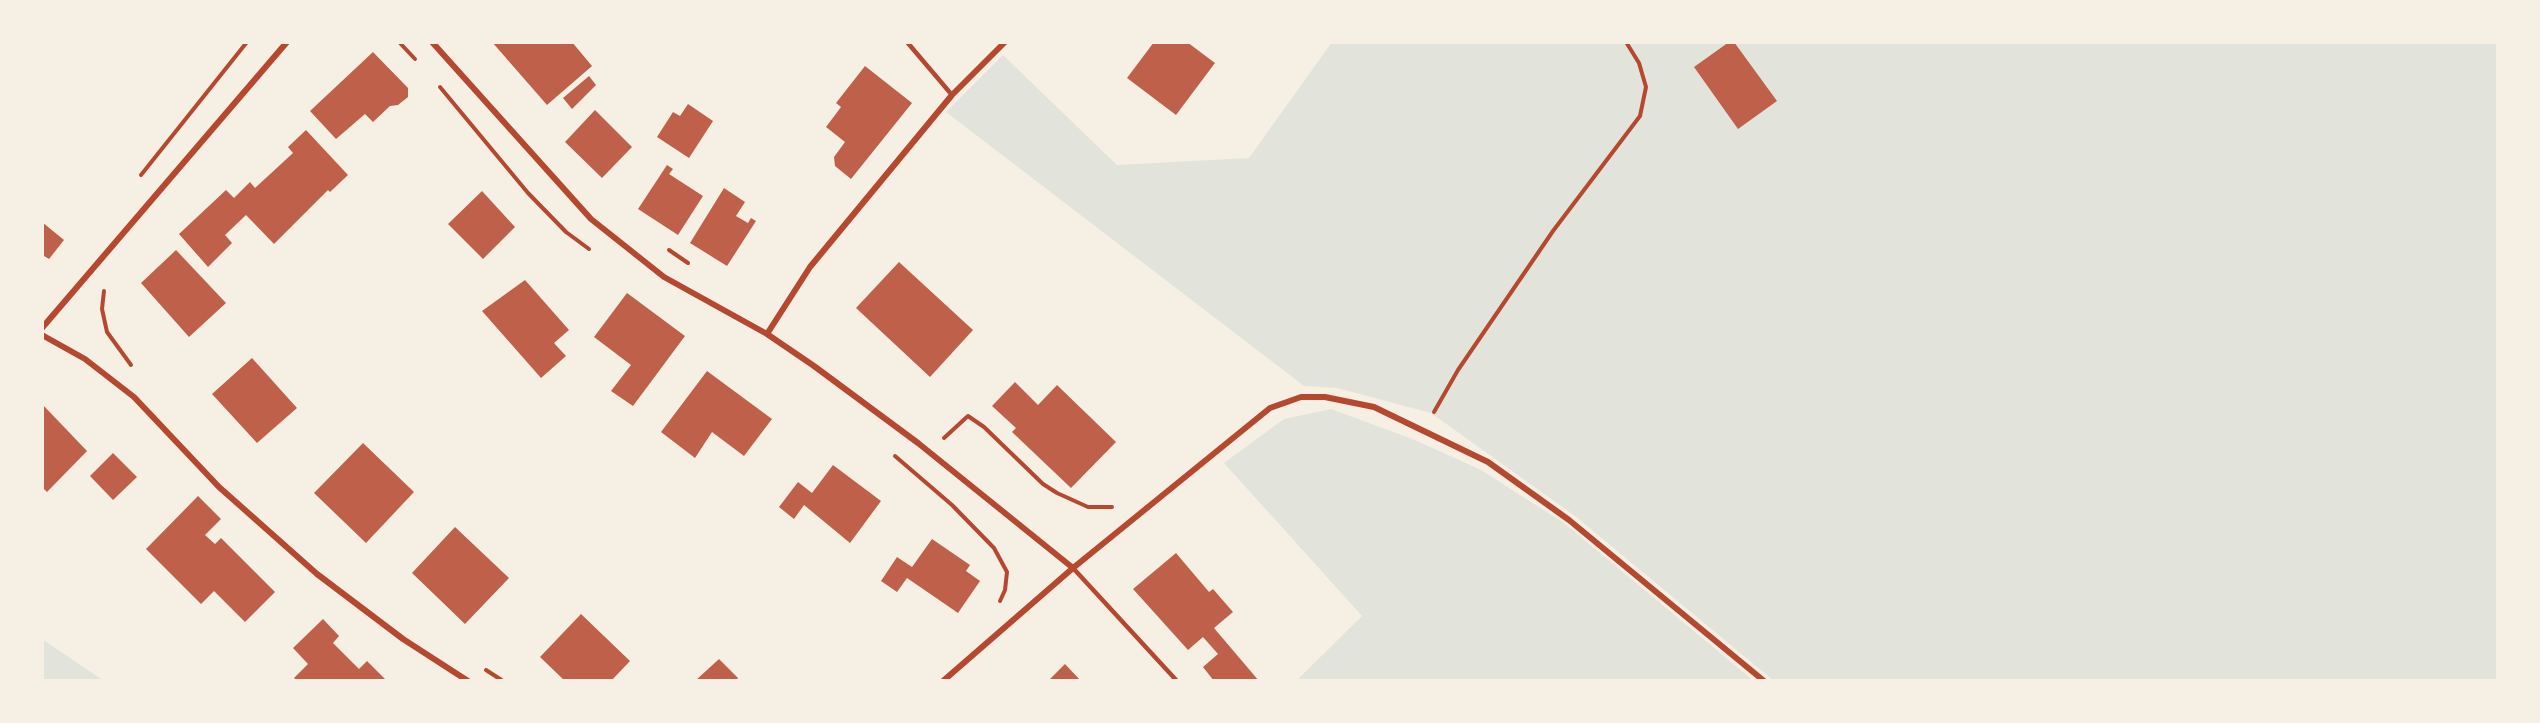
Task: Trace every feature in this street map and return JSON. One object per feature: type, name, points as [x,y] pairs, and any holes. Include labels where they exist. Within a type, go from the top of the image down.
[{"type":"street","points":[[42,328],[287,42]]},
{"type":"street","points":[[432,42],[591,219],[664,277],[767,334],[918,442],[1073,568]]},
{"type":"street","points":[[767,334],[810,267],[952,95],[1005,42]]},
{"type":"street","points":[[42,335],[85,359],[134,397],[219,487],[317,574],[403,639],[468,681]]},
{"type":"street","points":[[943,681],[1073,568],[1270,408],[1301,397],[1325,397],[1374,407],[1488,462],[1569,520],[1764,681]]},
{"type":"lane","points":[[907,42],[952,95]]},
{"type":"lane","points":[[1073,568],[1177,681]]},
{"type":"path","points":[[399,42],[422,67]]},
{"type":"path","points":[[1424,430],[1458,370],[1553,231],[1640,116],[1646,87],[1639,63],[1626,42]]},
{"type":"path","points":[[436,83],[535,201],[566,232],[598,254]]},
{"type":"path","points":[[662,246],[696,268]]},
{"type":"path","points":[[107,282],[102,309],[107,332],[136,370]]},
{"type":"path","points":[[938,439],[942,440],[968,416],[984,427],[1042,484],[1057,494],[1088,507],[1099,508],[1120,504]]},
{"type":"path","points":[[885,448],[952,505],[994,548],[1007,572],[1005,590],[996,609]]},
{"type":"path","points":[[482,667],[503,681]]},
{"type":"shaded area","points":[[1332,42],[2498,42],[2498,681],[1774,681],[1575,516],[1431,413],[1337,388],[1304,386],[946,112],[1003,55],[1117,165],[1249,158]]},
{"type":"shaded area","points":[[1331,409],[1415,440],[1481,470],[1564,523],[1754,681],[1296,681],[1362,616],[1224,463],[1284,419]]},
{"type":"shaded area","points":[[42,639],[104,681],[42,681]]},
{"type":"building","points":[[492,42],[572,42],[592,66],[547,105]]},
{"type":"building","points":[[1154,42],[1187,42],[1215,63],[1176,115],[1127,78]]},
{"type":"building","points":[[1729,42],[1734,42],[1777,101],[1738,129],[1694,67]]},
{"type":"building","points":[[373,52],[408,88],[408,97],[398,105],[390,106],[373,122],[365,114],[336,139],[310,111]]},
{"type":"building","points":[[865,66],[912,103],[851,179],[835,166],[834,157],[845,142],[826,127],[841,107],[836,103]]},
{"type":"building","points":[[589,76],[596,85],[572,109],[563,98]]},
{"type":"building","points":[[688,104],[713,121],[689,158],[657,137],[673,112],[680,116]]},
{"type":"building","points":[[595,110],[632,147],[602,178],[565,142]]},
{"type":"building","points":[[306,130],[348,175],[330,192],[328,190],[274,244],[246,215],[225,235],[232,243],[208,267],[179,234],[226,190],[234,198],[250,182],[255,188],[293,153],[288,147]]},
{"type":"building","points":[[667,165],[673,169],[669,174],[703,196],[678,235],[638,209]]},
{"type":"building","points":[[724,188],[745,202],[736,216],[748,223],[751,218],[756,221],[727,266],[690,243]]},
{"type":"building","points":[[482,191],[515,227],[483,259],[448,224]]},
{"type":"building","points":[[42,222],[64,240],[49,259],[44,256],[42,259]]},
{"type":"building","points":[[176,250],[226,303],[189,337],[141,283]]},
{"type":"building","points":[[899,262],[973,330],[930,377],[856,308]]},
{"type":"building","points":[[525,280],[569,330],[554,343],[566,356],[541,378],[482,311]]},
{"type":"building","points":[[627,293],[685,336],[633,406],[611,391],[631,365],[594,337]]},
{"type":"building","points":[[252,358],[297,408],[257,443],[212,394]]},
{"type":"building","points":[[707,371],[772,419],[744,456],[712,432],[695,458],[661,432]]},
{"type":"building","points":[[1015,382],[1038,405],[1057,385],[1116,442],[1071,488],[1012,432],[1016,428],[992,406]]},
{"type":"building","points":[[42,404],[87,451],[47,492],[42,487]]},
{"type":"building","points":[[363,443],[414,492],[366,543],[314,493]]},
{"type":"building","points":[[113,453],[137,477],[113,500],[90,476]]},
{"type":"building","points":[[833,465],[881,501],[850,543],[804,505],[794,519],[779,507],[798,482],[812,493]]},
{"type":"building","points":[[198,496],[221,519],[205,535],[215,544],[221,538],[275,592],[245,622],[214,591],[201,604],[146,549]]},
{"type":"building","points":[[455,527],[509,578],[465,624],[412,573]]},
{"type":"building","points":[[932,539],[970,565],[966,571],[980,581],[958,613],[907,578],[897,592],[881,581],[897,557],[912,567]]},
{"type":"building","points":[[1176,553],[1209,592],[1213,589],[1233,612],[1214,628],[1259,681],[1214,681],[1203,667],[1218,654],[1203,637],[1188,650],[1133,589]]},
{"type":"building","points":[[581,614],[630,661],[611,681],[565,681],[540,657]]},
{"type":"building","points":[[323,619],[339,636],[333,643],[359,669],[367,661],[387,681],[297,681],[294,678],[308,664],[293,648]]},
{"type":"building","points":[[719,659],[738,678],[736,681],[695,681]]},
{"type":"building","points":[[1065,664],[1081,681],[1048,681]]}]
